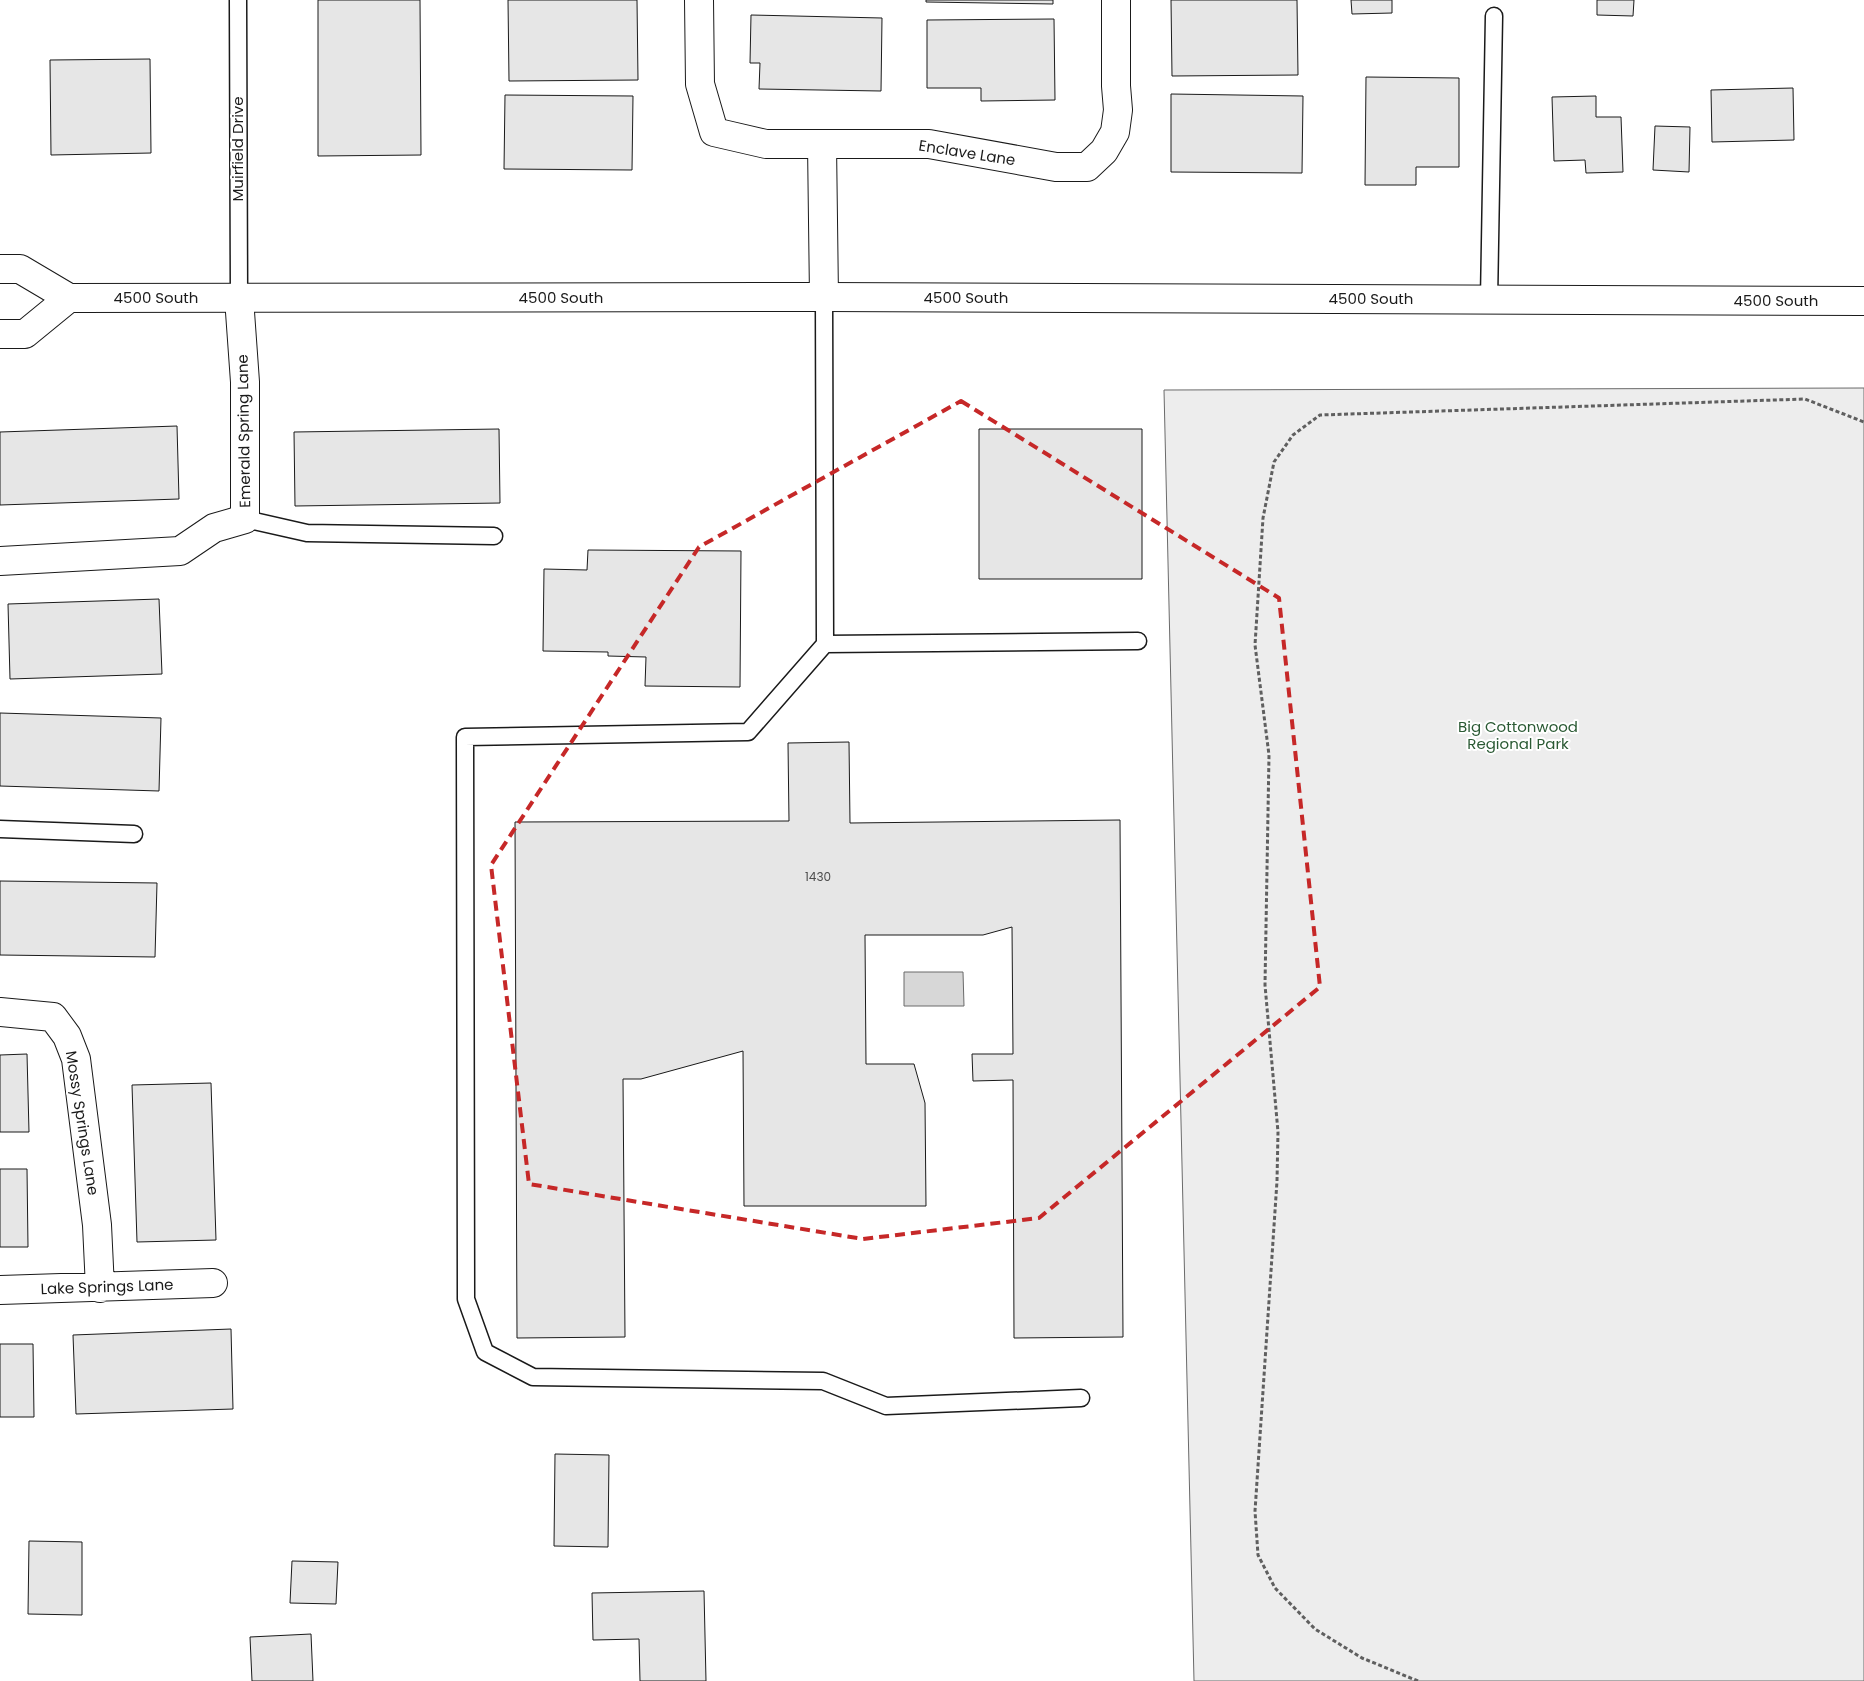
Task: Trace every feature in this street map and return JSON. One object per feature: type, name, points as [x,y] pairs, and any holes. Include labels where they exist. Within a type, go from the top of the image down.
[{"type":"main road","points":[[699,0],[700,84],[714,132],[766,144],[822,144],[824,297]]},
{"type":"main road","name":"Enclave Lane","points":[[822,144],[929,144],[1056,167],[1087,167],[1104,151],[1115,132],[1118,110],[1116,86],[1116,0]]},
{"type":"main road","points":[[0,269],[20,269],[69,298],[25,334],[0,334]]},
{"type":"main road","name":"4500 South","points":[[69,298],[824,297],[1864,301]]},
{"type":"main road","name":"Emerald Spring Lane","points":[[0,561],[180,551],[214,528],[245,519],[245,382],[239,298]]},
{"type":"main road","name":"Mossy Springs Lane","points":[[0,1012],[53,1017],[67,1036],[76,1059],[97,1225],[100,1288]]},
{"type":"main road","name":"Lake Springs Lane","points":[[0,1290],[213,1283]]},
{"type":"lane","name":"Muirfield Drive","points":[[238,0],[239,298]]},
{"type":"lane","points":[[1489,300],[1494,16]]},
{"type":"lane","points":[[824,297],[825,644],[748,732],[465,737],[466,1299],[486,1352],[533,1376],[823,1381],[886,1406],[1081,1398]]},
{"type":"lane","points":[[245,519],[307,533],[494,536]]},
{"type":"lane","points":[[825,644],[1138,641]]},
{"type":"lane","points":[[0,829],[134,834]]},
{"type":"path","points":[[1418,1681],[1362,1658],[1315,1629],[1275,1588],[1258,1555],[1255,1511],[1277,1182],[1278,1132],[1266,985],[1269,755],[1255,645],[1263,518],[1274,462],[1293,435],[1320,415],[1805,399],[1864,422]]},
{"type":"highlighted area","points":[[961,401],[1279,598],[1320,987],[1039,1218],[863,1239],[529,1184],[491,865],[699,547]]},
{"type":"shaded area","name":"Big Cottonwood Regional Park","points":[[1864,388],[1864,1681],[1194,1681],[1164,390]]},
{"type":"shaded area","points":[[904,972],[963,972],[964,1006],[904,1006]]},
{"type":"building","points":[[318,0],[420,0],[421,155],[318,156]]},
{"type":"building","points":[[508,0],[637,0],[638,80],[509,81]]},
{"type":"building","points":[[926,0],[1053,0],[1053,4],[926,2]]},
{"type":"building","points":[[1171,0],[1297,0],[1298,75],[1172,76]]},
{"type":"building","points":[[1351,0],[1392,0],[1392,13],[1352,14]]},
{"type":"building","points":[[1597,0],[1634,0],[1633,16],[1597,15]]},
{"type":"building","points":[[751,15],[882,18],[881,91],[759,89],[760,63],[750,63]]},
{"type":"building","points":[[1054,19],[1055,100],[981,101],[981,88],[927,88],[927,20]]},
{"type":"building","points":[[150,59],[151,153],[51,155],[50,60]]},
{"type":"building","points":[[1366,77],[1459,78],[1459,167],[1416,167],[1416,185],[1365,185]]},
{"type":"building","points":[[1793,88],[1794,140],[1712,142],[1711,90]]},
{"type":"building","points":[[1171,94],[1303,96],[1302,173],[1171,172]]},
{"type":"building","points":[[505,95],[633,96],[632,170],[504,169]]},
{"type":"building","points":[[1596,96],[1596,117],[1621,117],[1623,172],[1586,173],[1585,160],[1554,161],[1552,97]]},
{"type":"building","points":[[1655,126],[1690,127],[1689,172],[1653,170]]},
{"type":"building","points":[[177,426],[179,499],[0,505],[0,432]]},
{"type":"building","points":[[499,429],[500,503],[295,506],[294,432]]},
{"type":"building","points":[[979,429],[1142,429],[1142,579],[979,579]]},
{"type":"building","points":[[588,550],[741,551],[740,687],[645,686],[646,657],[608,656],[608,652],[543,651],[544,569],[587,570]]},
{"type":"building","points":[[159,599],[162,674],[10,679],[8,604]]},
{"type":"building","points":[[0,713],[161,718],[159,791],[0,786]]},
{"type":"building","points":[[849,742],[850,823],[1120,820],[1123,1337],[1014,1338],[1013,1080],[973,1081],[972,1054],[1013,1054],[1012,927],[983,935],[865,935],[866,1064],[914,1064],[925,1103],[926,1206],[744,1206],[743,1051],[641,1079],[623,1079],[625,1337],[517,1338],[515,822],[789,821],[788,743]]},
{"type":"building","points":[[0,881],[157,883],[155,957],[0,955]]},
{"type":"building","points":[[27,1054],[29,1132],[0,1132],[0,1055]]},
{"type":"building","points":[[211,1083],[216,1240],[137,1242],[132,1085]]},
{"type":"building","points":[[0,1169],[27,1169],[28,1247],[0,1247]]},
{"type":"building","points":[[231,1329],[233,1409],[76,1414],[73,1335]]},
{"type":"building","points":[[0,1344],[33,1344],[34,1417],[0,1417]]},
{"type":"building","points":[[555,1454],[609,1455],[608,1547],[554,1546]]},
{"type":"building","points":[[29,1541],[82,1542],[82,1615],[28,1614]]},
{"type":"building","points":[[292,1561],[338,1562],[336,1604],[290,1603]]},
{"type":"building","points":[[704,1591],[706,1681],[640,1681],[639,1639],[593,1640],[592,1593]]},
{"type":"building","points":[[311,1634],[313,1681],[252,1681],[250,1637]]}]
